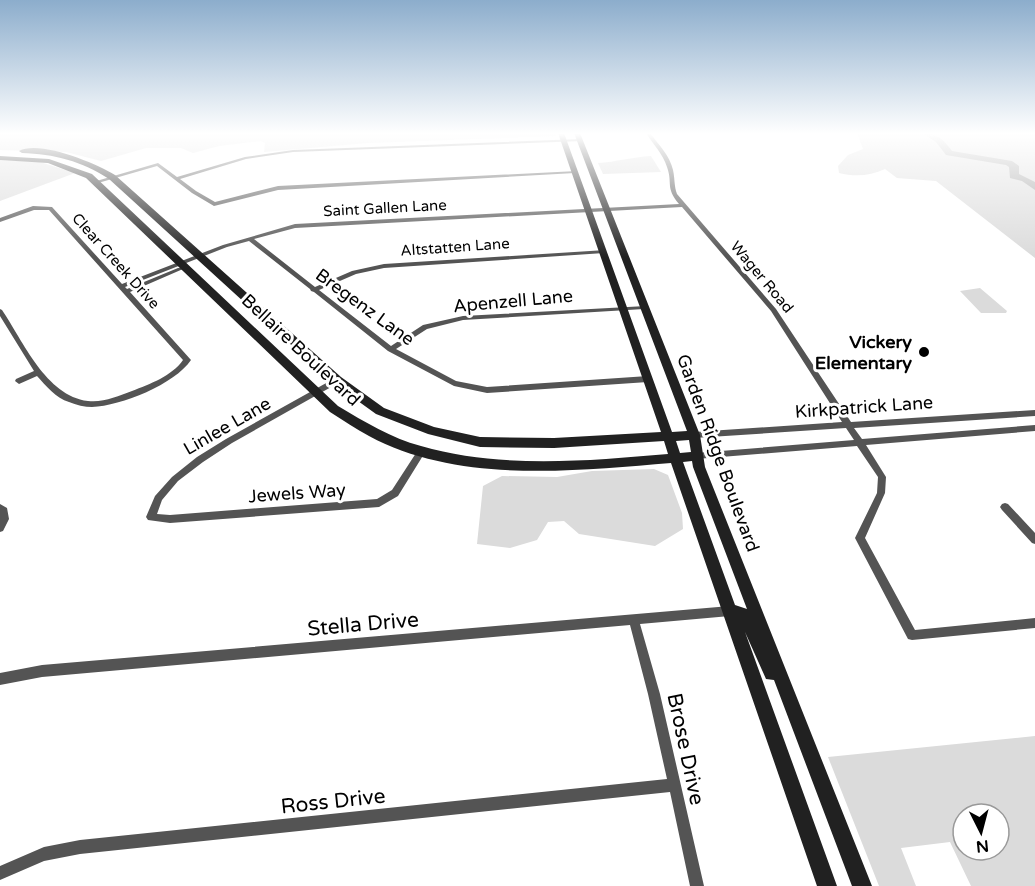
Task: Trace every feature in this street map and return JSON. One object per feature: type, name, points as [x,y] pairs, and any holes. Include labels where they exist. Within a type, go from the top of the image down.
[{"type":"main road","name":"Bellaire Boulevard","points":[[85,174],[96,182],[184,264],[334,409],[366,431],[420,452],[474,464],[517,466],[696,456]]},
{"type":"main road","name":"Bellaire Boulevard","points":[[108,174],[337,380],[380,411],[432,431],[467,440],[522,444],[694,435]]},
{"type":"main road","points":[[576,174],[827,886]]},
{"type":"main road","name":"Garden Ridge Boulevard","points":[[593,174],[694,435],[696,456],[862,886]]},
{"type":"main road","points":[[730,611],[742,614],[753,631],[771,671],[796,713]]},
{"type":"street","points":[[96,182],[121,174]]},
{"type":"street","points":[[172,174],[214,204],[271,189],[301,186],[529,174]]},
{"type":"street","points":[[178,178],[190,174]]},
{"type":"street","name":"Wager Road","points":[[672,174],[671,189],[682,205],[774,310],[882,477],[881,492],[860,538],[893,605],[912,635],[1035,623]]},
{"type":"street","name":"Saint Gallen Lane","points":[[124,289],[201,257],[295,226],[682,205]]},
{"type":"street","name":"Clear Creek Drive","points":[[0,220],[33,207],[50,208],[187,360],[180,371],[120,400],[92,404],[68,401],[52,391],[39,372]]},
{"type":"street","name":"Bregenz Lane","points":[[250,239],[390,349],[454,383],[487,390],[648,379]]},
{"type":"street","name":"Altstatten Lane","points":[[314,290],[354,272],[384,266],[604,251]]},
{"type":"street","name":"Apenzell Lane","points":[[390,349],[424,327],[463,318],[644,307]]},
{"type":"street","points":[[1,315],[39,372],[19,381]]},
{"type":"street","name":"Linlee Lane","points":[[151,517],[152,508],[162,491],[195,462],[337,380]]},
{"type":"street","name":"Kirkpatrick Lane","points":[[694,435],[1035,413]]},
{"type":"street","name":"Kirkpatrick Lane","points":[[696,456],[1035,428]]},
{"type":"street","name":"Jewels Way","points":[[151,517],[170,519],[379,503],[395,494],[420,452]]},
{"type":"street","points":[[1005,507],[1035,540]]},
{"type":"street","points":[[0,528],[4,519],[2,509]]},
{"type":"street","name":"Stella Drive","points":[[0,679],[42,671],[730,611]]},
{"type":"street","name":"Brose Drive","points":[[634,621],[654,694],[697,886]]},
{"type":"street","name":"Ross Drive","points":[[0,873],[44,854],[81,847],[673,785]]},
{"type":"shaded area","points":[[0,174],[71,174],[0,201]]},
{"type":"shaded area","points":[[892,174],[1035,174],[1035,258],[936,181],[897,178]]},
{"type":"shaded area","points":[[980,288],[1007,311],[1006,313],[981,313],[960,291]]},
{"type":"shaded area","points":[[654,469],[668,475],[682,513],[683,529],[655,546],[579,534],[564,521],[548,522],[537,540],[510,548],[477,544],[483,486],[502,476],[557,477],[592,471]]},
{"type":"shaded area","points":[[1035,736],[1035,886],[971,886],[960,862],[1011,862],[1011,802],[951,802],[951,844],[950,842],[901,848],[916,886],[879,886],[828,757]]},
{"type":"waterway","points":[[1014,174],[1026,179],[1035,187]]},
{"type":"place","name":"Vickery Elementary","points":[[924,352]]}]
